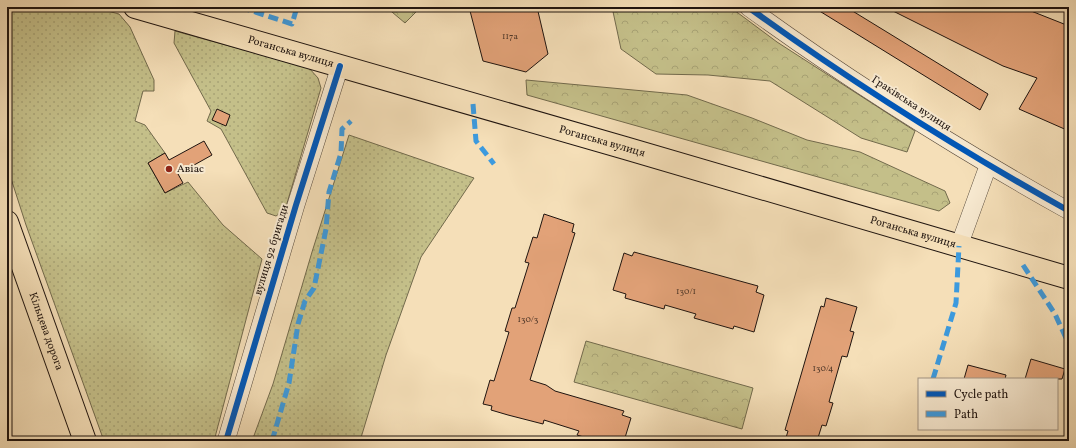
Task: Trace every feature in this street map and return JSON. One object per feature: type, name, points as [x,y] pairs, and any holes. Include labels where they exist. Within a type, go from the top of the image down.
[{"type":"main road","name":"Роганська вулиця","points":[[135,7],[1069,278]]},
{"type":"main road","name":"Кільцева дорога","points":[[7,222],[85,441]]},
{"type":"street","name":"Граківська вулиця","points":[[748,7],[792,38],[988,166],[1069,210]]},
{"type":"street","name":"вулиця 92 бригади","points":[[226,441],[296,205],[340,66]]},
{"type":"street","points":[[959,246],[988,166]]},
{"type":"green space","points":[[7,7],[92,7],[119,14],[130,27],[154,80],[154,91],[143,91],[135,121],[145,125],[165,153],[148,163],[165,193],[188,182],[223,225],[262,259],[214,441],[104,441],[26,225],[7,166]]},
{"type":"green space","points":[[386,7],[421,7],[405,23]]},
{"type":"green space","points":[[612,7],[730,7],[777,42],[915,131],[907,152],[861,138],[770,81],[708,75],[656,74],[621,49]]},
{"type":"green space","points":[[175,31],[309,68],[318,78],[321,88],[285,210],[276,216],[267,213],[221,129],[207,121],[211,111],[174,43]]},
{"type":"green space","points":[[526,80],[687,95],[752,118],[807,140],[860,152],[945,191],[950,203],[939,211],[527,95]]},
{"type":"green space","points":[[349,135],[474,178],[421,257],[386,355],[360,441],[252,441],[273,384],[312,252]]},
{"type":"green space","points":[[586,341],[753,388],[742,429],[574,382]]},
{"type":"building","points":[[469,7],[537,7],[548,54],[526,72],[483,61]]},
{"type":"building","points":[[813,7],[846,7],[988,94],[980,110]]},
{"type":"building","points":[[885,7],[1021,7],[1069,26],[1069,131],[1019,109],[1037,78],[1003,66]]},
{"type":"building","points":[[217,109],[230,115],[226,126],[212,120]]},
{"type":"building","name":"Авіас","points":[[204,141],[212,155],[178,174],[183,183],[165,193],[148,163],[165,153],[169,160]]},
{"type":"building","points":[[544,214],[574,224],[572,232],[575,233],[530,380],[546,385],[555,391],[624,411],[622,415],[631,418],[624,441],[612,441],[599,437],[597,441],[577,435],[579,431],[544,420],[543,424],[508,415],[491,410],[492,406],[483,404],[490,380],[494,381],[509,332],[505,331],[512,308],[515,308],[529,263],[525,262],[533,237],[537,238]]},
{"type":"building","points":[[634,252],[758,286],[756,292],[764,295],[754,332],[734,326],[733,329],[694,318],[696,314],[665,305],[664,309],[625,298],[626,294],[613,290],[624,253],[632,256]]},
{"type":"building","points":[[826,298],[857,307],[850,331],[854,332],[847,357],[842,356],[829,402],[833,403],[826,426],[822,425],[817,441],[785,441],[788,431],[785,430],[821,306],[824,307]]},
{"type":"building","points":[[1031,359],[1065,369],[1062,379],[1025,378]]},
{"type":"building","points":[[968,365],[1006,375],[1005,378],[964,378]]},
{"type":"marked path","points":[[240,7],[292,24],[297,7]]},
{"type":"marked path","points":[[473,104],[476,141],[494,164]]},
{"type":"marked path","points":[[272,441],[289,383],[298,324],[305,301],[314,288],[326,229],[329,192],[341,153],[342,129],[351,121]]},
{"type":"marked path","points":[[933,378],[956,303],[959,246]]},
{"type":"marked path","points":[[1023,265],[1055,314],[1066,338],[1069,370]]},
{"type":"cycle path","points":[[748,7],[905,114],[1069,211]]},
{"type":"cycle path","points":[[226,441],[296,205],[340,66]]},
{"type":"place","name":"Авіас","points":[[169,169]]}]
